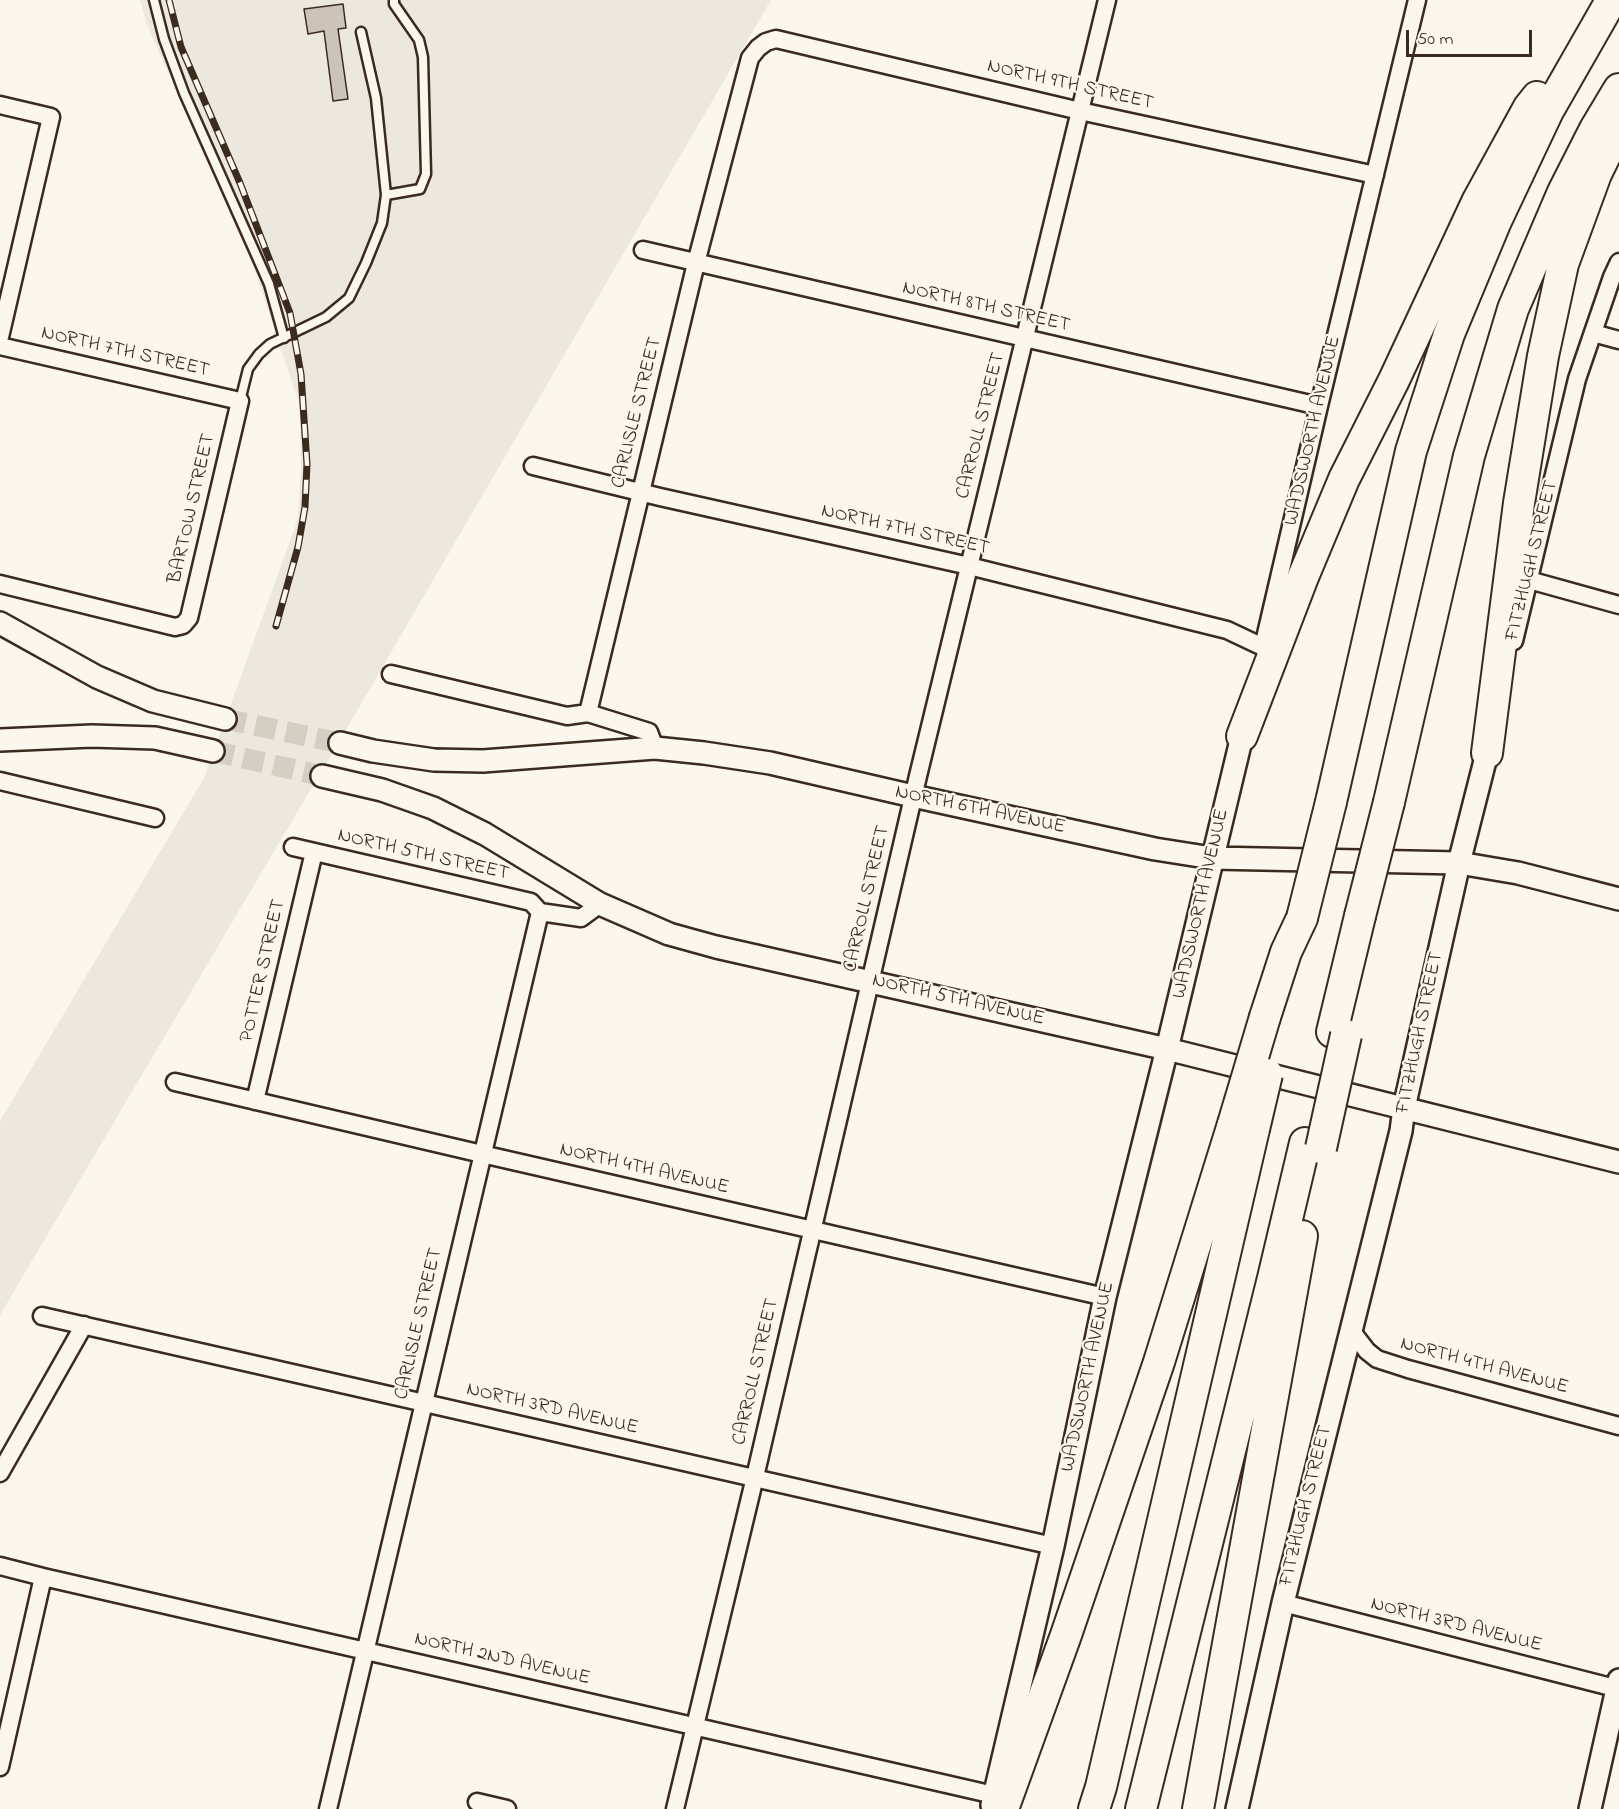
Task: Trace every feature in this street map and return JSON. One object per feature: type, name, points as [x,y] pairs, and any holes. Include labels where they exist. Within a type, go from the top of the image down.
[{"type":"highway","points":[[1242,736],[1303,577],[1344,479],[1394,380],[1477,202],[1529,107],[1610,3]]},
{"type":"highway","points":[[1094,1809],[1104,1776],[1244,1126],[1272,1019],[1286,952],[1302,918],[1331,802],[1411,451],[1449,334],[1496,221],[1548,111],[1610,3]]},
{"type":"highway","points":[[1141,1809],[1273,1278],[1313,1146],[1339,1034],[1359,923],[1469,456],[1513,309],[1563,192],[1595,129],[1619,89]]},
{"type":"highway","points":[[1487,753],[1519,503],[1543,356],[1563,264],[1596,174],[1619,127]]},
{"type":"highway","points":[[996,1804],[1066,1635],[1159,1362],[1244,1126]]},
{"type":"highway","points":[[1198,1809],[1304,1224],[1313,1146]]},
{"type":"street","name":"CARROLL STREET","points":[[675,1809],[755,1477],[913,796],[1107,0]]},
{"type":"street","name":"WADSWORTH AVENUE","points":[[996,1804],[1105,1297],[1167,1048],[1418,0]]},
{"type":"street","name":"NORTH 9TH STREET","points":[[758,48],[776,39],[1080,111],[1375,175]]},
{"type":"street","name":"CARLISLE STREET","points":[[588,712],[696,263],[750,58],[758,48]]},
{"type":"street","points":[[0,105],[51,117],[0,338]]},
{"type":"street","name":"NORTH 8TH STREET","points":[[643,250],[1319,406]]},
{"type":"street","name":"FITZHUGH STREET","points":[[1237,1809],[1283,1603],[1401,1131],[1404,1108],[1459,863],[1577,379],[1619,262]]},
{"type":"street","points":[[1593,333],[1619,340]]},
{"type":"street","name":"NORTH 7TH STREET","points":[[0,346],[240,401]]},
{"type":"street","name":"BARTOW STREET","points":[[0,584],[175,627],[183,625],[189,618],[240,401]]},
{"type":"street","name":"NORTH 7TH STREET","points":[[533,466],[640,493],[969,566],[1227,630],[1263,647]]},
{"type":"street","points":[[1529,580],[1619,604]]},
{"type":"street","points":[[0,623],[97,677],[153,701],[225,719]]},
{"type":"street","points":[[391,674],[567,717],[588,712],[649,732],[655,748]]},
{"type":"street","points":[[0,740],[92,736],[155,738],[213,751]]},
{"type":"street","name":"NORTH 6TH AVENUE","points":[[340,743],[373,751],[434,760],[483,761],[655,748],[704,753],[770,763],[1155,849],[1212,858],[1459,863],[1518,873],[1619,899]]},
{"type":"street","name":"NORTH 5TH AVENUE","points":[[322,776],[382,790],[432,808],[485,834],[600,904],[669,934],[716,947],[1167,1048],[1619,1162]]},
{"type":"street","points":[[0,781],[155,818]]},
{"type":"street","name":"NORTH 5TH STREET","points":[[293,847],[531,902],[540,912]]},
{"type":"street","name":"POTTER STREET","points":[[255,1101],[314,852]]},
{"type":"street","points":[[540,912],[581,918],[600,904]]},
{"type":"street","name":"CARLISLE STREET","points":[[328,1809],[540,912]]},
{"type":"street","name":"NORTH 4TH AVENUE","points":[[175,1082],[1105,1297]]},
{"type":"street","name":"NORTH 3RD AVENUE","points":[[42,1316],[1053,1546]]},
{"type":"street","points":[[0,1473],[84,1325]]},
{"type":"street","name":"NORTH 4TH AVENUE","points":[[1350,1329],[1367,1351],[1377,1359],[1408,1370],[1619,1426]]},
{"type":"street","name":"NORTH 2ND AVENUE","points":[[0,1566],[694,1726],[996,1804]]},
{"type":"street","points":[[0,1767],[44,1577]]},
{"type":"street","name":"NORTH 3RD AVENUE","points":[[1283,1603],[1618,1686]]},
{"type":"street","points":[[1590,1809],[1618,1686]]},
{"type":"street","points":[[477,1802],[507,1809]]},
{"type":"lane","points":[[154,0],[164,39],[184,93],[269,284],[284,338]]},
{"type":"lane","points":[[386,195],[420,189],[426,174],[423,57],[419,40],[393,0]]},
{"type":"lane","points":[[240,401],[248,369],[259,354],[270,345],[326,317],[349,298],[382,224],[386,195],[376,98],[361,32]]},
{"type":"shaded area","points":[[140,0],[771,0],[347,728],[0,1315],[0,1121],[204,778],[298,519],[301,466],[300,406],[253,265],[147,25]]},
{"type":"building","points":[[343,4],[346,28],[338,29],[348,99],[333,101],[324,31],[308,34],[304,9]]},
{"type":"tunnel","points":[[225,719],[340,743]]},
{"type":"tunnel","points":[[213,751],[322,776]]},
{"type":"railway","points":[[169,0],[181,47],[240,183],[290,313],[301,374],[307,464],[305,507],[298,547],[276,626]]}]
